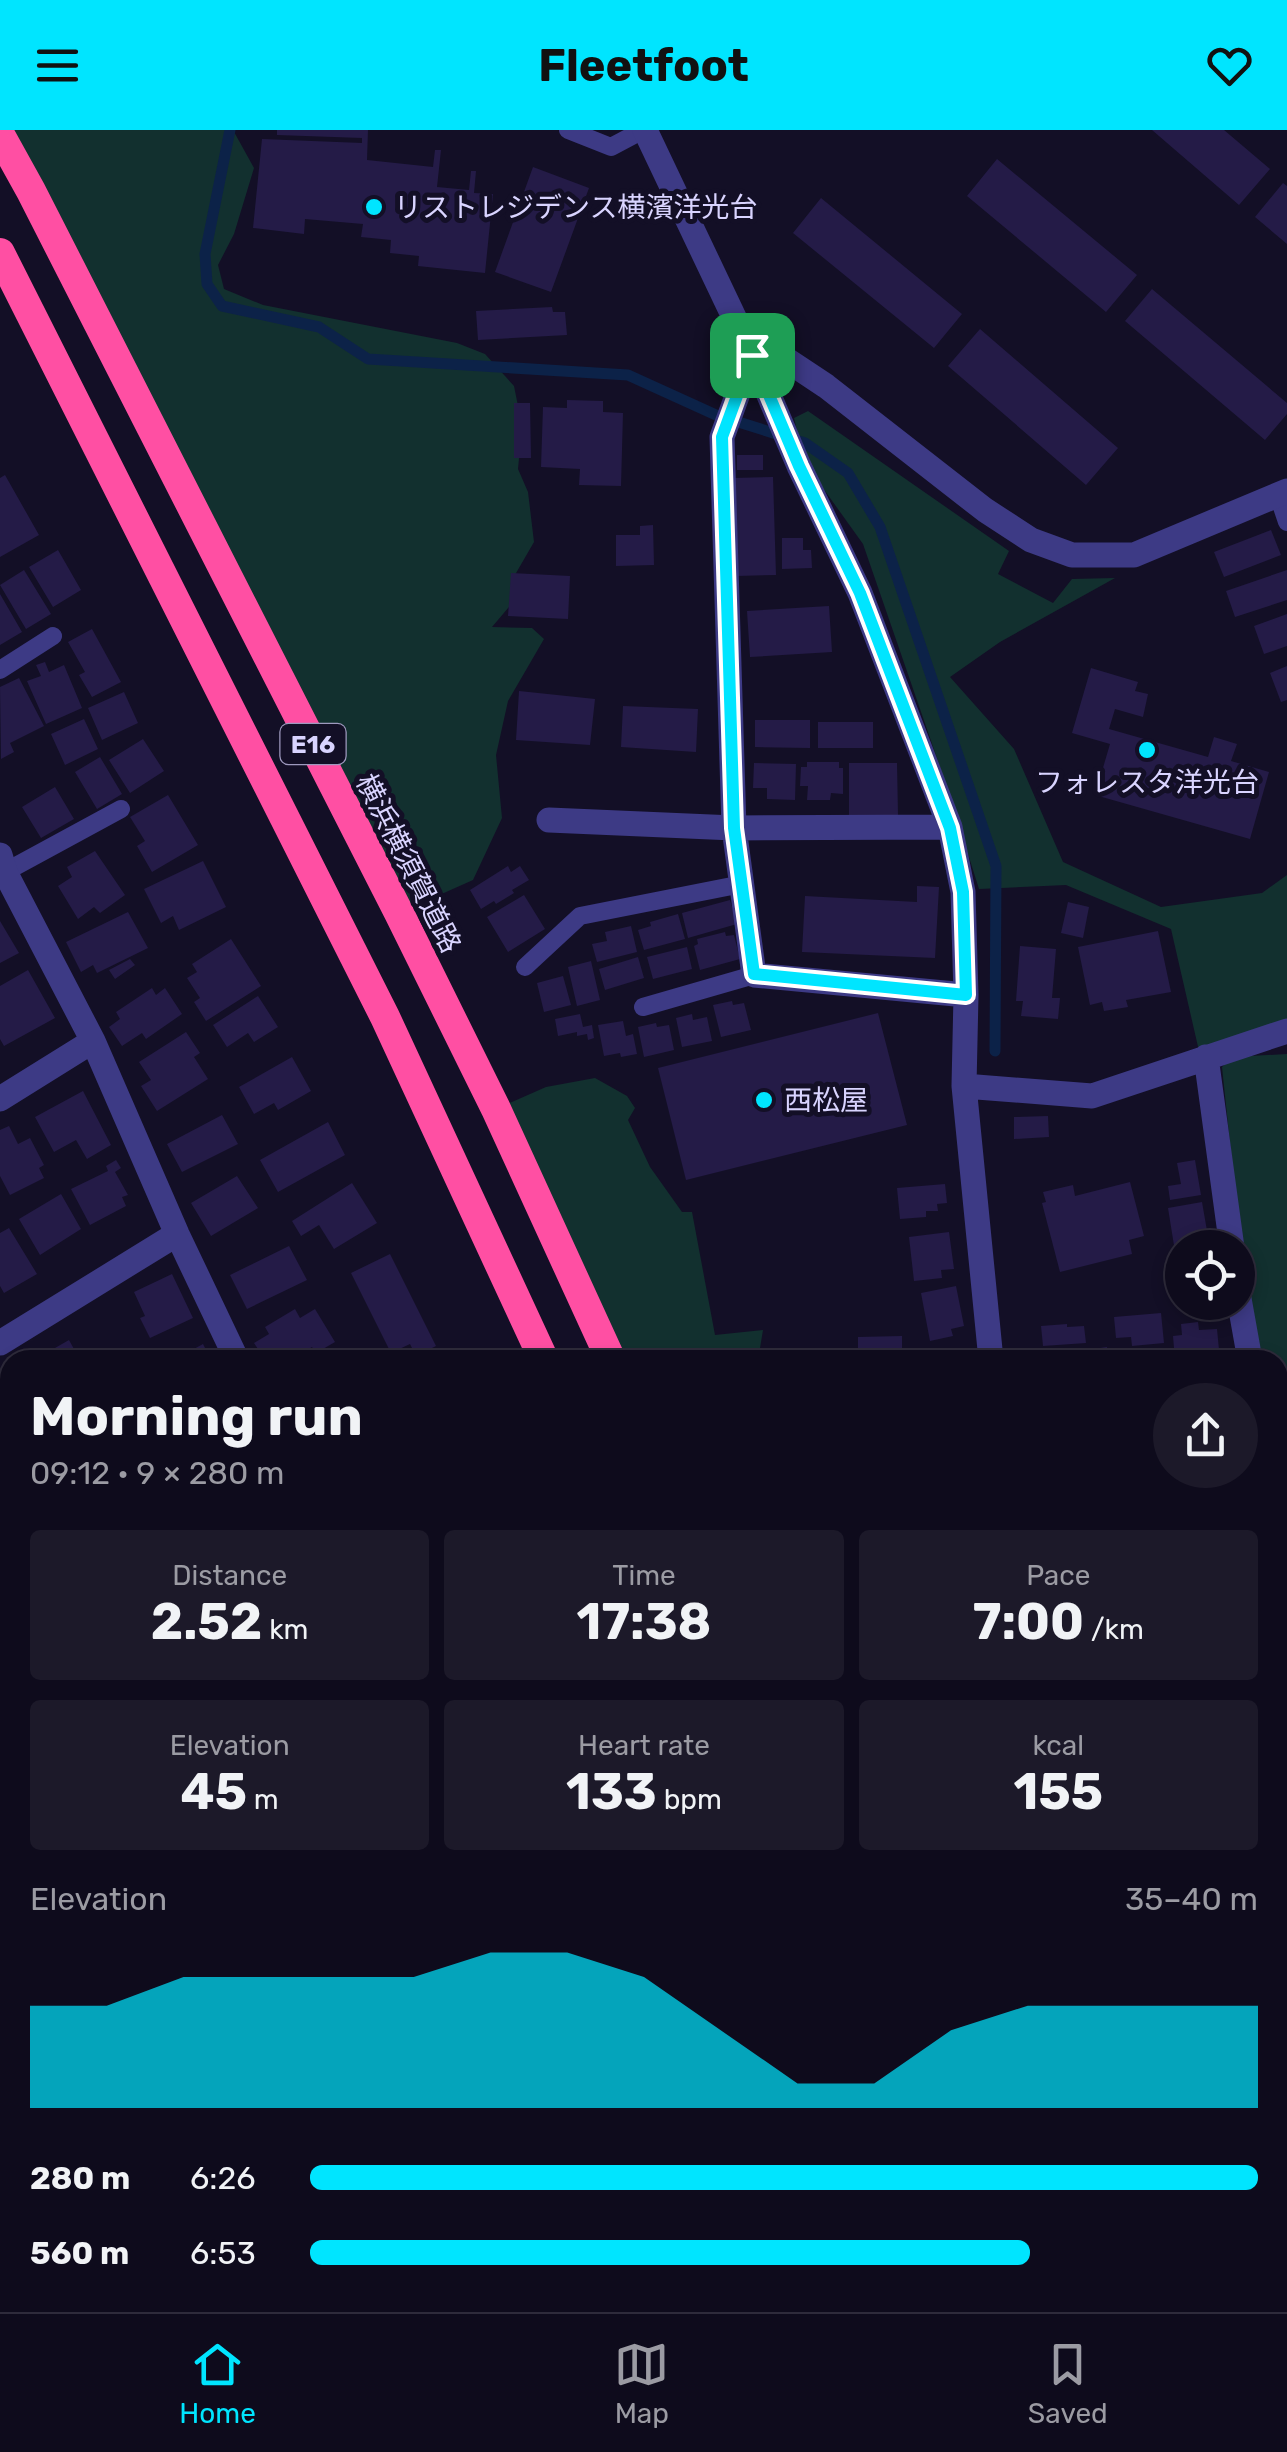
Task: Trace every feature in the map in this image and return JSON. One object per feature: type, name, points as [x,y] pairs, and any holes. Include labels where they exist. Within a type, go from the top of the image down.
[{"type":"highway","name":"横浜横須賀道路","points":[[0,135],[496,1109],[606,1350]]},
{"type":"highway","name":"E16","points":[[0,253],[385,1017],[539,1350]]},
{"type":"street","points":[[644,130],[860,593],[950,828],[963,892],[964,1086],[990,1350]]},
{"type":"street","points":[[740,330],[826,386],[985,510],[1031,540],[1072,554],[1134,554],[1283,493]]},
{"type":"street","points":[[752,355],[722,437],[734,828],[754,974],[966,995]]},
{"type":"street","points":[[549,820],[734,828],[950,828]]},
{"type":"street","points":[[2,864],[93,1040],[232,1350]]},
{"type":"street","points":[[964,1086],[1092,1096],[1287,1031]]},
{"type":"street","points":[[0,1099],[93,1040]]},
{"type":"street","points":[[1206,1058],[1230,1230]]},
{"type":"street","points":[[0,1343],[177,1234]]},
{"type":"street","points":[[1243,1320],[1248,1350]]},
{"type":"lane","points":[[568,130],[611,147],[644,130]]},
{"type":"lane","points":[[1283,493],[1287,522]]},
{"type":"lane","points":[[0,670],[53,636]]},
{"type":"lane","points":[[2,864],[122,809]]},
{"type":"lane","points":[[525,967],[580,916],[742,884]]},
{"type":"lane","points":[[644,1007],[754,974]]},
{"type":"green space","points":[[0,130],[233,130],[254,168],[234,234],[218,265],[224,289],[263,305],[457,343],[485,354],[514,386],[522,426],[518,469],[528,492],[534,542],[512,580],[514,601],[492,627],[532,628],[544,639],[508,701],[496,755],[502,818],[473,880],[399,913]]},
{"type":"green space","points":[[808,411],[1009,551],[998,574],[1053,603],[1072,579],[1115,578],[1000,642],[950,677],[1014,749],[1063,862],[1161,907],[1262,893],[1287,875],[1287,1019],[1199,1051],[1171,929],[1066,885],[979,889],[863,544],[805,463],[794,418]]},
{"type":"green space","points":[[1287,1054],[1287,1350],[1258,1350],[1251,1320],[1255,1320],[1255,1230],[1239,1230],[1222,1067],[1232,1057]]},
{"type":"green space","points":[[595,1078],[627,1096],[635,1108],[628,1120],[650,1167],[682,1212],[692,1212],[715,1335],[763,1330],[760,1350],[606,1350],[496,1109],[546,1087]]},
{"type":"building","name":"リストレジデンス横濱洋光台","points":[[277,130],[368,130],[367,160],[433,167],[435,150],[441,150],[437,187],[469,190],[471,171],[476,171],[474,193],[493,194],[485,273],[418,266],[419,256],[390,253],[391,240],[361,237],[363,224],[305,219],[304,234],[253,228],[262,139],[362,143],[362,138],[277,135]]},
{"type":"building","points":[[1152,130],[1224,130],[1270,169],[1239,205]]},
{"type":"building","points":[[997,159],[1137,275],[1106,312],[967,196]]},
{"type":"building","points":[[533,167],[589,188],[551,292],[495,272]]},
{"type":"building","points":[[1283,183],[1287,186],[1287,244],[1255,217]]},
{"type":"building","points":[[821,198],[962,314],[934,348],[793,233]]},
{"type":"building","points":[[1152,289],[1287,403],[1287,414],[1265,440],[1125,321]]},
{"type":"building","points":[[552,307],[553,312],[565,312],[567,335],[478,340],[476,311]]},
{"type":"building","points":[[980,329],[1118,448],[1086,485],[948,366]]},
{"type":"building","points":[[567,400],[603,401],[603,412],[623,413],[621,486],[579,485],[580,469],[541,467],[543,407],[567,408]]},
{"type":"building","points":[[514,403],[530,403],[531,458],[514,458]]},
{"type":"building","points":[[737,455],[763,455],[763,470],[737,470]]},
{"type":"building","points":[[5,475],[39,535],[0,557],[0,478]]},
{"type":"building","points":[[773,477],[776,575],[736,576],[733,478]]},
{"type":"building","points":[[653,525],[654,565],[616,566],[616,535],[640,535],[640,526]]},
{"type":"building","points":[[1271,530],[1281,555],[1224,577],[1214,552]]},
{"type":"building","points":[[782,538],[803,538],[803,550],[811,550],[812,568],[782,569]]},
{"type":"building","points":[[58,550],[81,590],[53,607],[29,567]]},
{"type":"building","points":[[24,570],[51,614],[26,629],[0,585]]},
{"type":"building","points":[[1287,570],[1287,600],[1235,617],[1226,591]]},
{"type":"building","points":[[511,573],[570,576],[568,619],[508,616]]},
{"type":"building","points":[[0,594],[22,632],[0,645]]},
{"type":"building","points":[[829,606],[832,652],[750,657],[747,611]]},
{"type":"building","points":[[1287,614],[1287,646],[1264,654],[1254,626]]},
{"type":"building","points":[[92,629],[121,682],[92,697],[79,675],[85,672],[68,642]]},
{"type":"building","points":[[45,662],[49,672],[64,665],[82,708],[46,724],[27,681],[41,676],[36,665]]},
{"type":"building","points":[[1287,666],[1287,700],[1281,702],[1270,673]]},
{"type":"building","name":"フォレスタ洋光台","points":[[1091,668],[1138,682],[1135,691],[1148,694],[1143,717],[1115,709],[1109,729],[1208,757],[1214,737],[1237,744],[1231,761],[1269,772],[1250,839],[1095,795],[1110,744],[1072,733]]},
{"type":"building","points":[[19,678],[44,726],[10,743],[14,752],[1,759],[0,687]]},
{"type":"building","points":[[519,691],[595,699],[590,745],[516,740]]},
{"type":"building","points":[[124,692],[138,723],[102,740],[88,708]]},
{"type":"building","points":[[623,706],[698,709],[696,752],[621,747]]},
{"type":"building","points":[[84,719],[98,749],[65,765],[51,734]]},
{"type":"building","points":[[755,720],[810,720],[810,748],[755,747]]},
{"type":"building","points":[[818,722],[873,722],[873,748],[818,748]]},
{"type":"building","points":[[143,739],[164,771],[130,793],[109,760]]},
{"type":"building","points":[[100,757],[122,794],[97,809],[75,772]]},
{"type":"building","points":[[807,762],[839,762],[839,768],[843,768],[843,794],[831,793],[830,800],[807,800],[808,786],[800,786],[801,767],[807,767]]},
{"type":"building","points":[[754,763],[796,764],[795,800],[767,799],[767,788],[753,788]]},
{"type":"building","points":[[849,763],[897,763],[898,815],[849,815]]},
{"type":"building","points":[[55,787],[74,819],[41,838],[22,807]]},
{"type":"building","points":[[168,795],[198,845],[152,872],[137,846],[145,841],[130,817]]},
{"type":"building","points":[[95,851],[125,895],[100,913],[94,907],[78,919],[58,886],[72,877],[67,867]]},
{"type":"building","points":[[203,861],[226,907],[179,930],[173,916],[161,923],[144,889]]},
{"type":"building","points":[[508,866],[511,872],[520,866],[529,880],[496,904],[494,901],[481,909],[470,890]]},
{"type":"building","points":[[917,886],[939,887],[935,958],[802,952],[805,896],[917,902]]},
{"type":"building","points":[[524,895],[545,929],[508,952],[487,917]]},
{"type":"building","points":[[730,900],[737,924],[688,938],[682,913]]},
{"type":"building","points":[[1068,902],[1089,907],[1083,938],[1061,933]]},
{"type":"building","points":[[128,912],[148,948],[97,973],[93,965],[81,972],[66,942]]},
{"type":"building","points":[[678,914],[685,939],[644,950],[638,930]]},
{"type":"building","points":[[0,921],[19,953],[0,963]]},
{"type":"building","points":[[631,926],[637,952],[597,962],[592,944],[607,941],[605,932]]},
{"type":"building","points":[[1158,931],[1171,992],[1126,1000],[1128,1007],[1104,1011],[1102,1002],[1090,1005],[1078,947]]},
{"type":"building","points":[[725,932],[726,936],[734,935],[740,959],[700,970],[694,946],[697,939]]},
{"type":"building","points":[[231,939],[261,986],[206,1021],[194,1002],[200,998],[187,978],[197,972],[192,964]]},
{"type":"building","points":[[1020,946],[1056,949],[1052,998],[1060,998],[1058,1019],[1021,1016],[1023,1001],[1016,1001]]},
{"type":"building","points":[[687,947],[692,969],[653,979],[647,957]]},
{"type":"building","points":[[638,957],[644,978],[605,990],[599,969]]},
{"type":"building","points":[[130,959],[135,965],[115,979],[109,970]]},
{"type":"building","points":[[591,961],[600,1000],[577,1006],[568,967]]},
{"type":"building","points":[[28,970],[55,1018],[4,1046],[0,1039],[0,986]]},
{"type":"building","points":[[563,976],[571,1005],[544,1012],[537,983]]},
{"type":"building","points":[[152,988],[156,995],[165,988],[182,1014],[146,1039],[142,1033],[122,1046],[109,1027],[120,1019],[116,1012]]},
{"type":"building","points":[[258,996],[278,1027],[254,1042],[248,1033],[227,1047],[213,1025]]},
{"type":"building","points":[[732,1001],[733,1005],[744,1003],[751,1030],[721,1037],[713,1005]]},
{"type":"building","points":[[878,1013],[907,1125],[686,1180],[658,1068]]},
{"type":"building","points":[[580,1014],[583,1027],[592,1025],[594,1038],[588,1040],[587,1034],[577,1036],[577,1032],[558,1036],[555,1019]]},
{"type":"building","points":[[692,1014],[693,1020],[707,1017],[712,1041],[682,1047],[676,1018]]},
{"type":"building","points":[[623,1021],[626,1036],[633,1034],[637,1054],[604,1056],[598,1025]]},
{"type":"building","points":[[656,1023],[657,1027],[669,1025],[674,1050],[644,1057],[638,1027]]},
{"type":"building","points":[[186,1032],[200,1053],[194,1057],[208,1079],[157,1111],[141,1086],[151,1080],[139,1062]]},
{"type":"building","points":[[292,1057],[311,1091],[278,1110],[274,1103],[254,1114],[239,1087]]},
{"type":"building","points":[[83,1091],[111,1145],[87,1159],[76,1140],[54,1152],[35,1117]]},
{"type":"building","points":[[222,1115],[238,1144],[182,1172],[167,1144]]},
{"type":"building","points":[[1048,1116],[1049,1137],[1014,1139],[1014,1117]]},
{"type":"building","points":[[328,1122],[345,1155],[278,1192],[260,1160]]},
{"type":"building","points":[[9,1126],[18,1144],[30,1138],[44,1165],[39,1168],[44,1178],[10,1195],[0,1176],[0,1130]]},
{"type":"building","points":[[116,1160],[121,1168],[115,1172],[128,1195],[122,1197],[126,1206],[90,1225],[71,1189],[108,1171],[106,1166]]},
{"type":"building","points":[[1195,1160],[1201,1195],[1170,1200],[1168,1186],[1181,1184],[1177,1163]]},
{"type":"building","points":[[237,1176],[258,1208],[211,1236],[191,1203]]},
{"type":"building","points":[[1130,1182],[1144,1236],[1129,1240],[1132,1254],[1060,1272],[1042,1203],[1046,1202],[1043,1192],[1073,1185],[1075,1196]]},
{"type":"building","points":[[352,1183],[377,1223],[334,1249],[319,1225],[301,1236],[292,1221]]},
{"type":"building","points":[[945,1184],[947,1203],[937,1204],[938,1211],[926,1211],[926,1217],[900,1219],[897,1188]]},
{"type":"building","points":[[61,1194],[81,1229],[40,1255],[19,1219]]},
{"type":"building","points":[[1202,1202],[1207,1230],[1172,1230],[1168,1208]]},
{"type":"building","points":[[9,1228],[37,1274],[4,1293],[0,1286],[0,1233]]},
{"type":"building","points":[[949,1232],[954,1269],[941,1270],[942,1278],[914,1281],[909,1237]]},
{"type":"building","points":[[289,1246],[307,1280],[247,1309],[230,1275]]},
{"type":"building","points":[[390,1254],[436,1346],[413,1350],[410,1344],[390,1350],[351,1273]]},
{"type":"building","points":[[172,1274],[193,1318],[150,1338],[134,1292]]},
{"type":"building","points":[[956,1286],[964,1326],[951,1329],[953,1336],[930,1341],[921,1293]]},
{"type":"building","points":[[295,1309],[300,1318],[315,1309],[335,1342],[321,1350],[259,1350],[254,1343],[269,1334],[265,1327]]},
{"type":"building","points":[[1161,1313],[1164,1343],[1132,1346],[1131,1337],[1116,1338],[1114,1317]]},
{"type":"building","points":[[1198,1322],[1199,1330],[1217,1329],[1219,1350],[1174,1350],[1173,1336],[1182,1335],[1181,1324]]},
{"type":"building","points":[[1041,1326],[1084,1326],[1086,1343],[1043,1346]]},
{"type":"building","points":[[902,1336],[902,1350],[858,1350],[858,1337]]},
{"type":"building","points":[[69,1340],[74,1350],[52,1350]]},
{"type":"waterway","points":[[230,130],[205,254],[207,284],[222,306],[319,327],[368,359],[628,375],[716,415],[805,443],[848,473],[880,527],[996,866],[995,1051]]},
{"type":"place","name":"リストレジデンス横濱洋光台","points":[[374,207]]},
{"type":"place","name":"フォレスタ洋光台","points":[[1147,750]]},
{"type":"place","name":"西松屋","points":[[764,1100]]},
{"type":"route","points":[[752,355],[799,466],[860,593],[950,828],[963,892],[966,995],[754,974],[734,828],[722,437],[752,355]]}]
